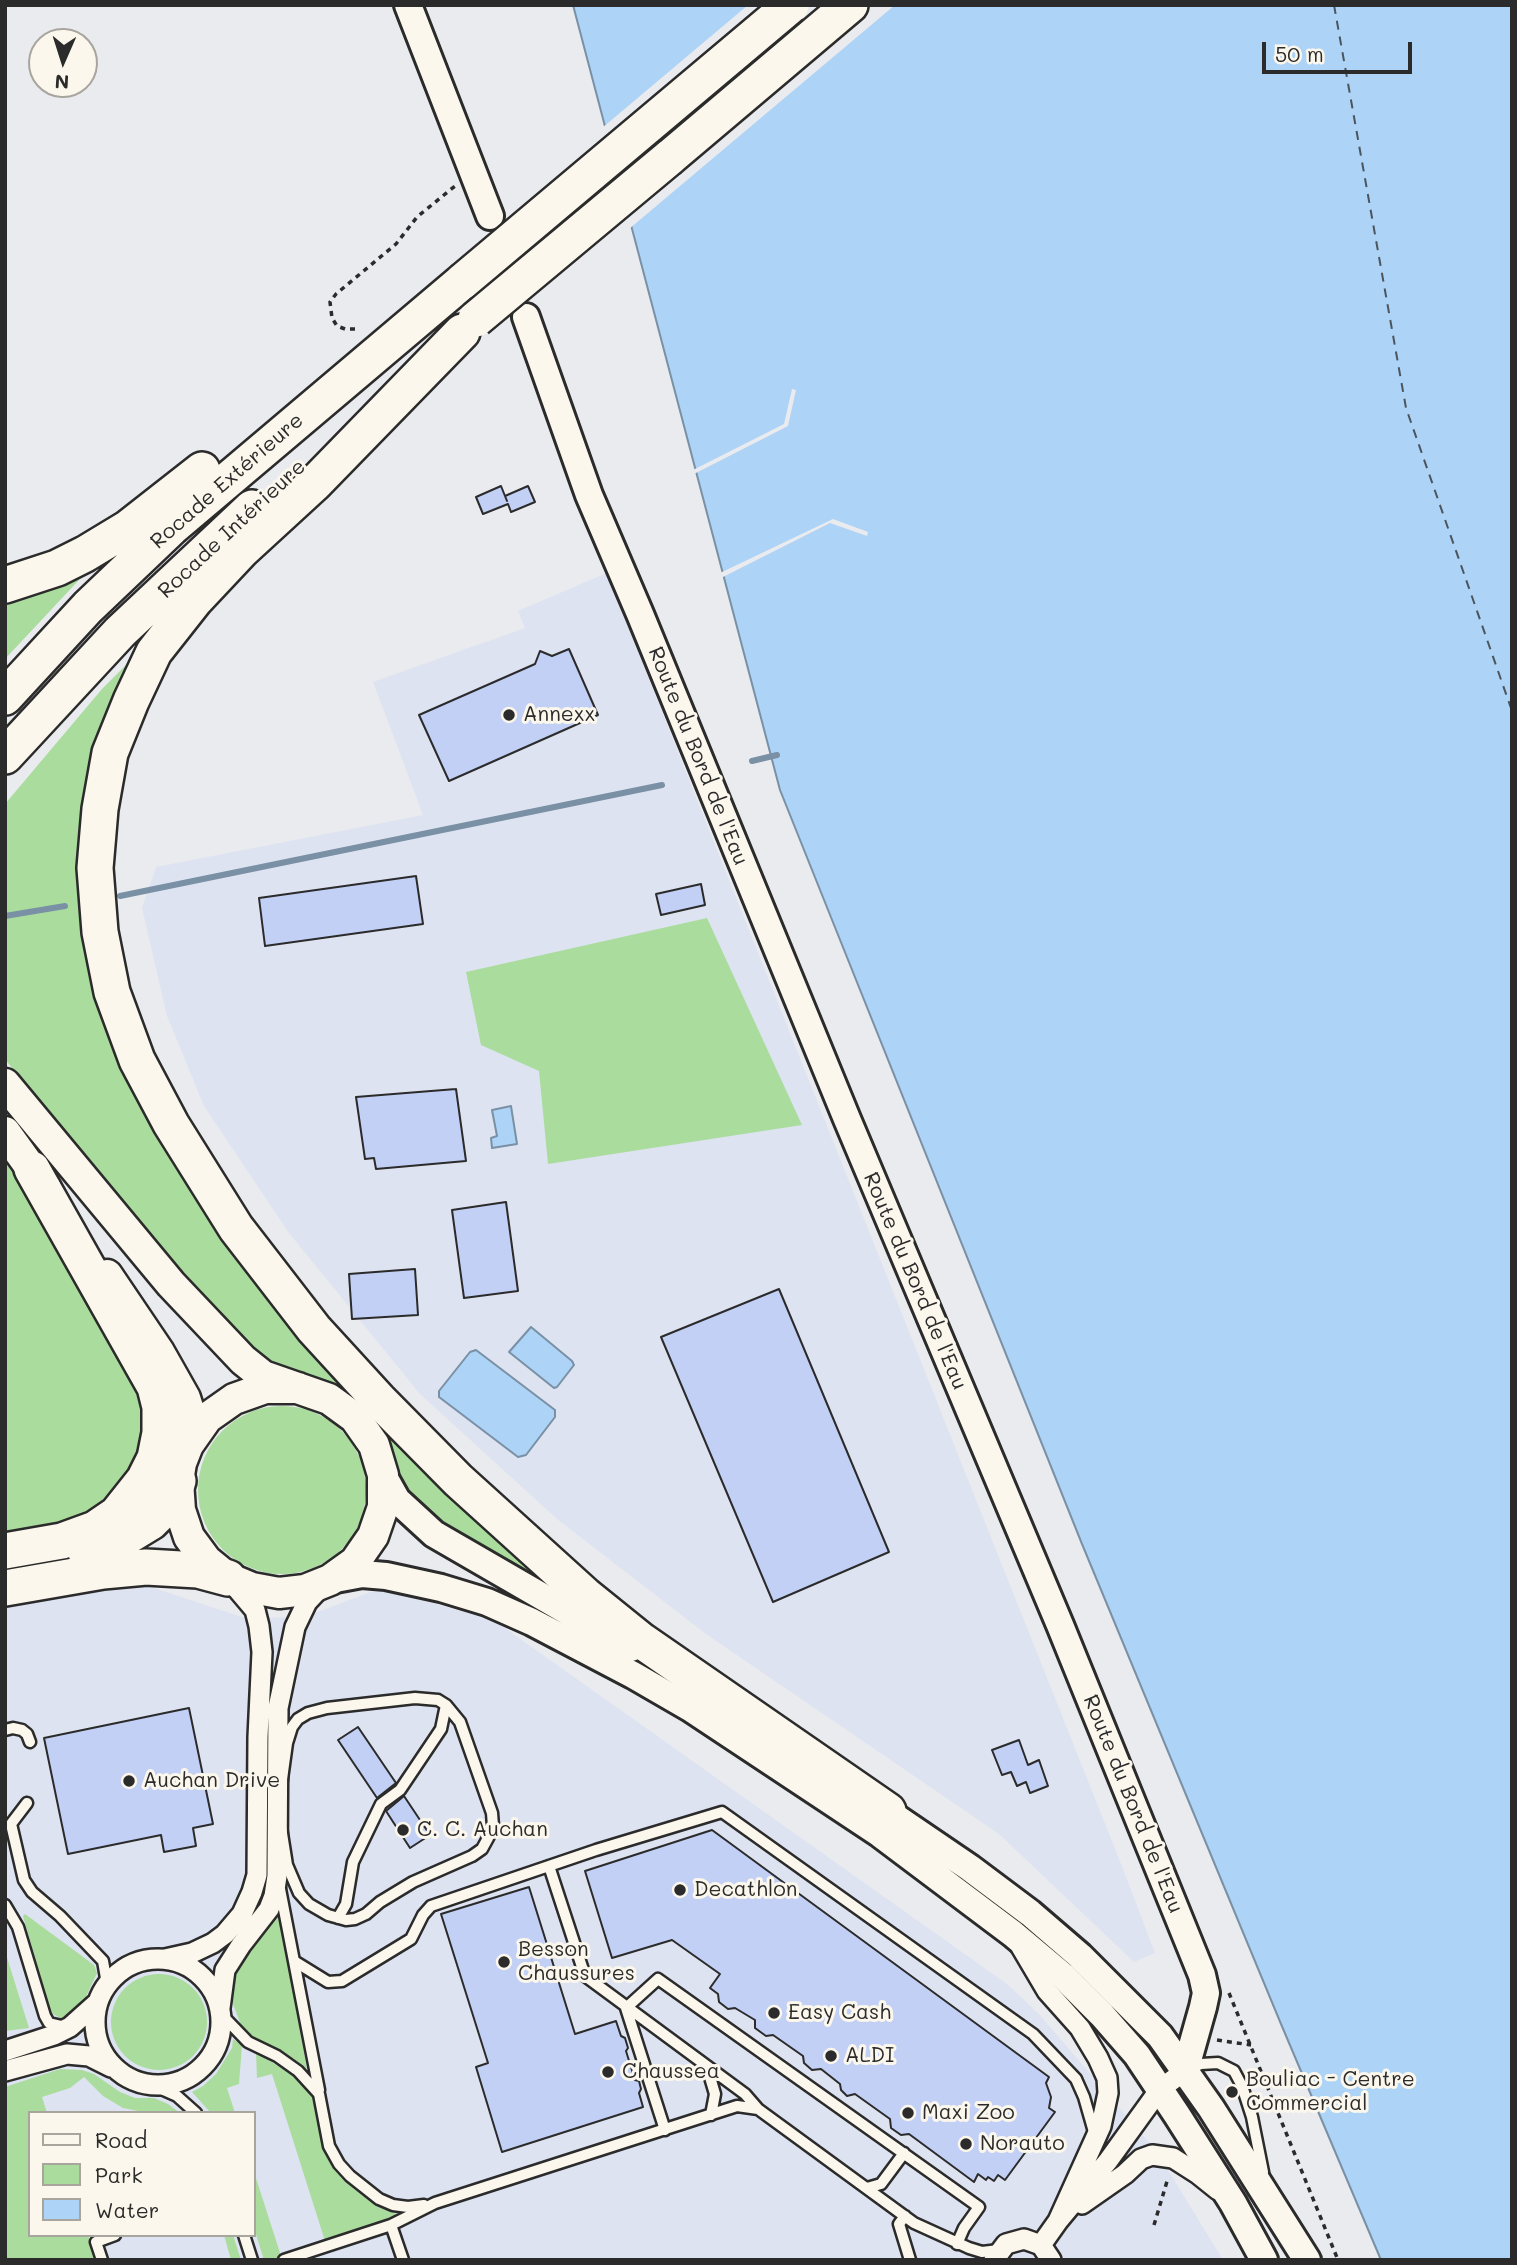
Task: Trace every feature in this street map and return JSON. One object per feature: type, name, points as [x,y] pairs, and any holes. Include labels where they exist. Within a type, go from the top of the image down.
[{"type":"highway","points":[[5,585],[57,568],[128,528],[216,459],[454,288],[791,5]]},
{"type":"highway","points":[[849,5],[469,326],[314,483],[242,550],[195,600],[154,652],[110,753],[100,809],[95,868],[100,932],[112,992],[137,1060],[171,1124],[236,1227],[314,1329],[379,1400],[468,1489],[585,1595],[642,1641],[888,1811]]},
{"type":"highway","name":"Rocade Extérieure","points":[[5,697],[88,607],[171,528],[454,288]]},
{"type":"highway","name":"Rocade Intérieure","points":[[5,756],[120,632],[224,534],[299,466],[469,326]]},
{"type":"highway","points":[[5,1551],[62,1541],[96,1529],[117,1514],[144,1480],[155,1458],[160,1433],[160,1407],[155,1387],[32,1169]]},
{"type":"highway","points":[[5,1564],[101,1546],[128,1536],[151,1522],[168,1504],[178,1481]]},
{"type":"highway","points":[[5,1588],[103,1571],[146,1567],[198,1570],[228,1578]]},
{"type":"main road","points":[[408,5],[490,216]]},
{"type":"main road","name":"Route du Bord de l'Eau","points":[[526,317],[589,495],[1060,1625],[1197,1962],[1206,1993],[1185,2071]]},
{"type":"main road","points":[[5,1084],[171,1284],[243,1360],[264,1376],[329,1399],[355,1418],[374,1445],[383,1475],[397,1500],[434,1534],[638,1653],[888,1811],[1030,1913],[1080,1956],[1160,2036],[1267,2193],[1307,2260]]},
{"type":"main road","points":[[5,1132],[159,1352],[185,1398],[191,1417],[188,1445]]},
{"type":"main road","points":[[298,1388],[265,1388],[234,1399],[207,1418],[188,1445],[178,1481],[180,1510],[189,1537],[206,1560],[228,1578],[252,1588],[279,1592],[305,1590],[328,1581],[362,1574],[386,1576],[441,1588],[487,1602],[564,1638],[656,1688],[735,1738],[880,1834],[1013,1934],[1063,1976],[1137,2055],[1233,2203],[1264,2260]]},
{"type":"main road","points":[[328,1581],[355,1562],[373,1536],[383,1507],[383,1475]]},
{"type":"street","points":[[5,2052],[70,2027],[97,2002],[107,1984],[123,1969],[143,1961],[192,1953],[213,1943],[225,1934],[242,1914],[253,1892],[257,1875],[258,1737],[262,1682],[260,1626],[255,1610],[228,1578]]},
{"type":"street","points":[[5,2071],[66,2054],[89,2056],[132,2080],[152,2085],[171,2084],[189,2077],[204,2066],[215,2050],[221,2033],[220,2011],[225,1970],[269,1909],[274,1896],[278,1808],[276,1740],[282,1682],[295,1627],[307,1602],[328,1581]]},
{"type":"street","points":[[996,2255],[1014,2240],[1033,2241],[1046,2253],[1094,2143],[1106,2106],[1107,2078],[1098,2058],[1080,2028],[1047,1991],[1013,1934]]},
{"type":"street","points":[[165,1959],[185,1965],[202,1977],[215,1993],[220,2011]]},
{"type":"street","points":[[97,2002],[94,2020],[96,2038],[103,2054],[114,2068]]},
{"type":"street","points":[[1058,2221],[1108,2161],[1160,2089],[1185,2071]]},
{"type":"street","points":[[1058,2221],[1125,2174],[1141,2159],[1152,2155],[1164,2155],[1181,2163],[1233,2203]]},
{"type":"lane","points":[[415,1698],[438,1700],[446,1705],[460,1722],[492,1813],[493,1826],[482,1849],[472,1856],[413,1882],[366,1914],[355,1919],[338,1918],[309,1904],[299,1894],[287,1865],[278,1808],[287,1743],[292,1727],[298,1719],[327,1708],[415,1698]]},
{"type":"lane","points":[[338,1918],[346,1904],[353,1862],[381,1804],[400,1790],[441,1729],[446,1705]]},
{"type":"lane","points":[[5,1730],[22,1730],[30,1742]]},
{"type":"lane","points":[[27,1803],[11,1824],[24,1880],[32,1892],[60,1916],[103,1961],[107,1984]]},
{"type":"lane","points":[[294,1961],[321,1978],[335,1982],[348,1978],[411,1940],[423,1915],[431,1906],[596,1850],[722,1812],[1033,2034],[1076,2079],[1093,2126],[1094,2143]]},
{"type":"lane","points":[[549,1866],[585,1976],[745,2094],[758,2109],[905,2216],[957,2244],[996,2255]]},
{"type":"lane","points":[[277,1876],[329,2146],[339,2164],[350,2176],[379,2199],[408,2207],[435,2203]]},
{"type":"lane","points":[[5,1905],[18,1927],[45,2016],[50,2023],[58,2027],[70,2027]]},
{"type":"lane","points":[[626,2008],[658,1979],[904,2153],[979,2207],[964,2228],[957,2244]]},
{"type":"lane","points":[[626,2008],[665,2130]]},
{"type":"lane","points":[[220,2011],[247,2042],[277,2056],[298,2071],[319,2094]]},
{"type":"lane","points":[[1185,2071],[1209,2063],[1226,2065],[1234,2071],[1252,2117],[1267,2193]]},
{"type":"lane","points":[[706,2066],[715,2094],[711,2115]]},
{"type":"lane","points":[[152,2085],[177,2096],[193,2111]]},
{"type":"lane","points":[[284,2260],[391,2225],[435,2203],[737,2106],[758,2109]]},
{"type":"lane","points":[[867,2188],[881,2184],[904,2153]]},
{"type":"lane","points":[[905,2216],[899,2224],[910,2260]]},
{"type":"lane","points":[[391,2225],[402,2260]]},
{"type":"lane","points":[[102,2260],[96,2242],[110,2237]]},
{"type":"lane","points":[[245,2237],[252,2260]]},
{"type":"path","points":[[355,330],[337,326],[332,318],[330,302],[335,294],[396,244],[416,217],[457,184],[475,175]]},
{"type":"path","points":[[1196,2032],[1219,2040],[1251,2045]]},
{"type":"path","points":[[1154,2225],[1168,2177],[1174,2170]]},
{"type":"shaded area","points":[[609,572],[625,619],[1155,1953],[1134,1962],[999,1834],[706,1634],[557,1519],[420,1394],[289,1233],[204,1106],[167,1016],[142,908],[156,867],[423,815],[373,682],[525,628],[518,611]]},
{"type":"shaded area","points":[[148,1586],[248,1619],[307,1616],[381,1588],[495,1621],[1007,1984],[1040,2015],[1157,2152],[1223,2260],[5,2260],[5,1603]]},
{"type":"green space","points":[[93,565],[5,659],[5,599]]},
{"type":"green space","points":[[145,649],[86,891],[208,1203],[576,1601],[427,1517],[398,1480],[394,1456],[384,1430],[366,1407],[339,1386],[310,1376],[279,1372],[263,1362],[177,1272],[5,1059],[5,804],[102,689]]},
{"type":"green space","points":[[707,918],[802,1125],[548,1164],[539,1071],[481,1045],[466,972]]},
{"type":"green space","points":[[5,1161],[20,1181],[153,1399],[145,1461],[101,1516],[5,1539]]},
{"type":"green space","points":[[282,1406],[314,1413],[329,1420],[341,1431],[352,1443],[359,1458],[366,1490],[359,1522],[352,1537],[341,1549],[329,1560],[314,1567],[282,1574],[250,1567],[235,1560],[223,1549],[212,1537],[205,1522],[198,1490],[205,1458],[212,1443],[223,1431],[235,1420],[250,1413]]},
{"type":"green space","points":[[279,1910],[307,2070],[292,2058],[252,2037],[242,2028],[230,1996],[234,1968]]},
{"type":"green space","points":[[25,1914],[94,1965],[97,1973],[79,2012],[64,2020],[51,2013],[23,1916]]},
{"type":"green space","points":[[5,1951],[29,2028],[5,2031]]},
{"type":"green space","points":[[159,1974],[177,1978],[193,1988],[203,2004],[207,2022],[203,2040],[193,2056],[177,2066],[159,2070],[141,2066],[125,2056],[115,2040],[111,2022],[115,2004],[125,1988],[141,1978]]},
{"type":"green space","points":[[233,2039],[242,2045],[239,2084],[227,2088],[234,2111],[209,2111],[192,2092],[216,2074],[232,2048]]},
{"type":"green space","points":[[256,2053],[289,2072],[308,2090],[313,2098],[323,2149],[331,2164],[354,2189],[378,2207],[395,2213],[396,2219],[325,2241],[272,2074],[257,2078]]},
{"type":"green space","points":[[60,2069],[82,2070],[94,2074],[120,2092],[135,2098],[154,2098],[177,2111],[138,2111],[123,2108],[103,2096],[84,2077],[70,2088],[42,2097],[46,2111],[28,2111],[28,2237],[89,2237],[97,2260],[5,2260],[5,2087]]},
{"type":"green space","points":[[256,2178],[281,2256],[277,2260],[264,2260],[256,2234]]},
{"type":"green space","points":[[225,2237],[234,2237],[241,2260],[231,2260]]},
{"type":"water","points":[[573,5],[1512,5],[1512,2260],[1381,2260],[1281,2024],[1082,1544],[780,790]]},
{"type":"water","points":[[511,1106],[517,1144],[492,1148],[491,1138],[497,1136],[492,1110]]},
{"type":"water","points":[[531,1327],[574,1365],[557,1387],[554,1388],[509,1352]]},
{"type":"water","points":[[476,1350],[555,1410],[555,1417],[526,1455],[518,1457],[439,1397],[439,1391],[470,1352]]},
{"type":"pier","points":[[748,5],[895,5],[629,229],[602,128]]},
{"type":"pier","points":[[792,389],[796,390],[788,426],[694,474],[693,470],[784,424]]},
{"type":"pier","points":[[833,519],[868,532],[867,536],[830,523],[721,578],[720,573]]},
{"type":"building","points":[[501,486],[505,496],[528,486],[535,502],[511,512],[508,504],[483,514],[476,497]]},
{"type":"building","name":"Annexx","points":[[569,649],[598,715],[449,781],[419,715],[535,664],[540,651],[552,656]]},
{"type":"building","points":[[416,876],[423,924],[265,946],[259,898]]},
{"type":"building","points":[[701,884],[705,905],[661,915],[656,894]]},
{"type":"building","points":[[456,1089],[466,1161],[376,1169],[374,1158],[365,1159],[356,1097]]},
{"type":"building","points":[[506,1202],[518,1291],[464,1298],[452,1210]]},
{"type":"building","points":[[415,1269],[418,1315],[352,1319],[349,1274]]},
{"type":"building","points":[[779,1289],[889,1552],[773,1602],[661,1337]]},
{"type":"building","name":"Auchan Drive","points":[[189,1708],[213,1824],[193,1828],[196,1846],[164,1852],[161,1835],[68,1854],[44,1738]]},
{"type":"building","points":[[358,1727],[396,1783],[377,1798],[338,1740]]},
{"type":"building","points":[[1019,1740],[1028,1765],[1039,1760],[1048,1786],[1030,1793],[1026,1782],[1017,1786],[1011,1772],[1002,1775],[992,1750]]},
{"type":"building","points":[[404,1796],[430,1835],[410,1848],[386,1811]]},
{"type":"building","points":[[712,1830],[1049,2077],[1046,2083],[1051,2097],[1049,2108],[1055,2112],[1005,2180],[998,2175],[994,2181],[988,2177],[986,2180],[978,2174],[974,2182],[909,2134],[901,2135],[891,2128],[890,2119],[855,2094],[847,2096],[841,2090],[840,2084],[821,2069],[812,2070],[804,2063],[803,2056],[773,2035],[766,2036],[755,2028],[755,2020],[735,2008],[728,2009],[719,2002],[718,1994],[710,1988],[720,1974],[672,1940],[612,1958],[585,1871]]},
{"type":"building","points":[[529,1887],[575,2034],[616,2021],[621,2036],[625,2038],[635,2080],[639,2081],[643,2107],[502,2152],[476,2067],[488,2063],[441,1914]]},
{"type":"waterway","points":[[752,761],[777,755]]},
{"type":"waterway","points":[[120,896],[662,785]]},
{"type":"waterway","points":[[5,916],[65,906]]},
{"type":"ferry route","points":[[1334,5],[1406,408],[1512,711]]},
{"type":"place","name":"Annexx","points":[[509,715]]},
{"type":"place","name":"Auchan Drive","points":[[129,1781]]},
{"type":"place","name":"C. C. Auchan","points":[[403,1830]]},
{"type":"place","name":"Decathlon","points":[[680,1890]]},
{"type":"place","name":"Besson Chaussures","points":[[504,1962]]},
{"type":"place","name":"Easy Cash","points":[[774,2013]]},
{"type":"place","name":"ALDI","points":[[831,2056]]},
{"type":"place","name":"Chaussea","points":[[608,2072]]},
{"type":"place","name":"Bouliac - Centre Commercial","points":[[1232,2092]]},
{"type":"place","name":"Maxi Zoo","points":[[908,2113]]},
{"type":"place","name":"Norauto","points":[[966,2144]]}]
